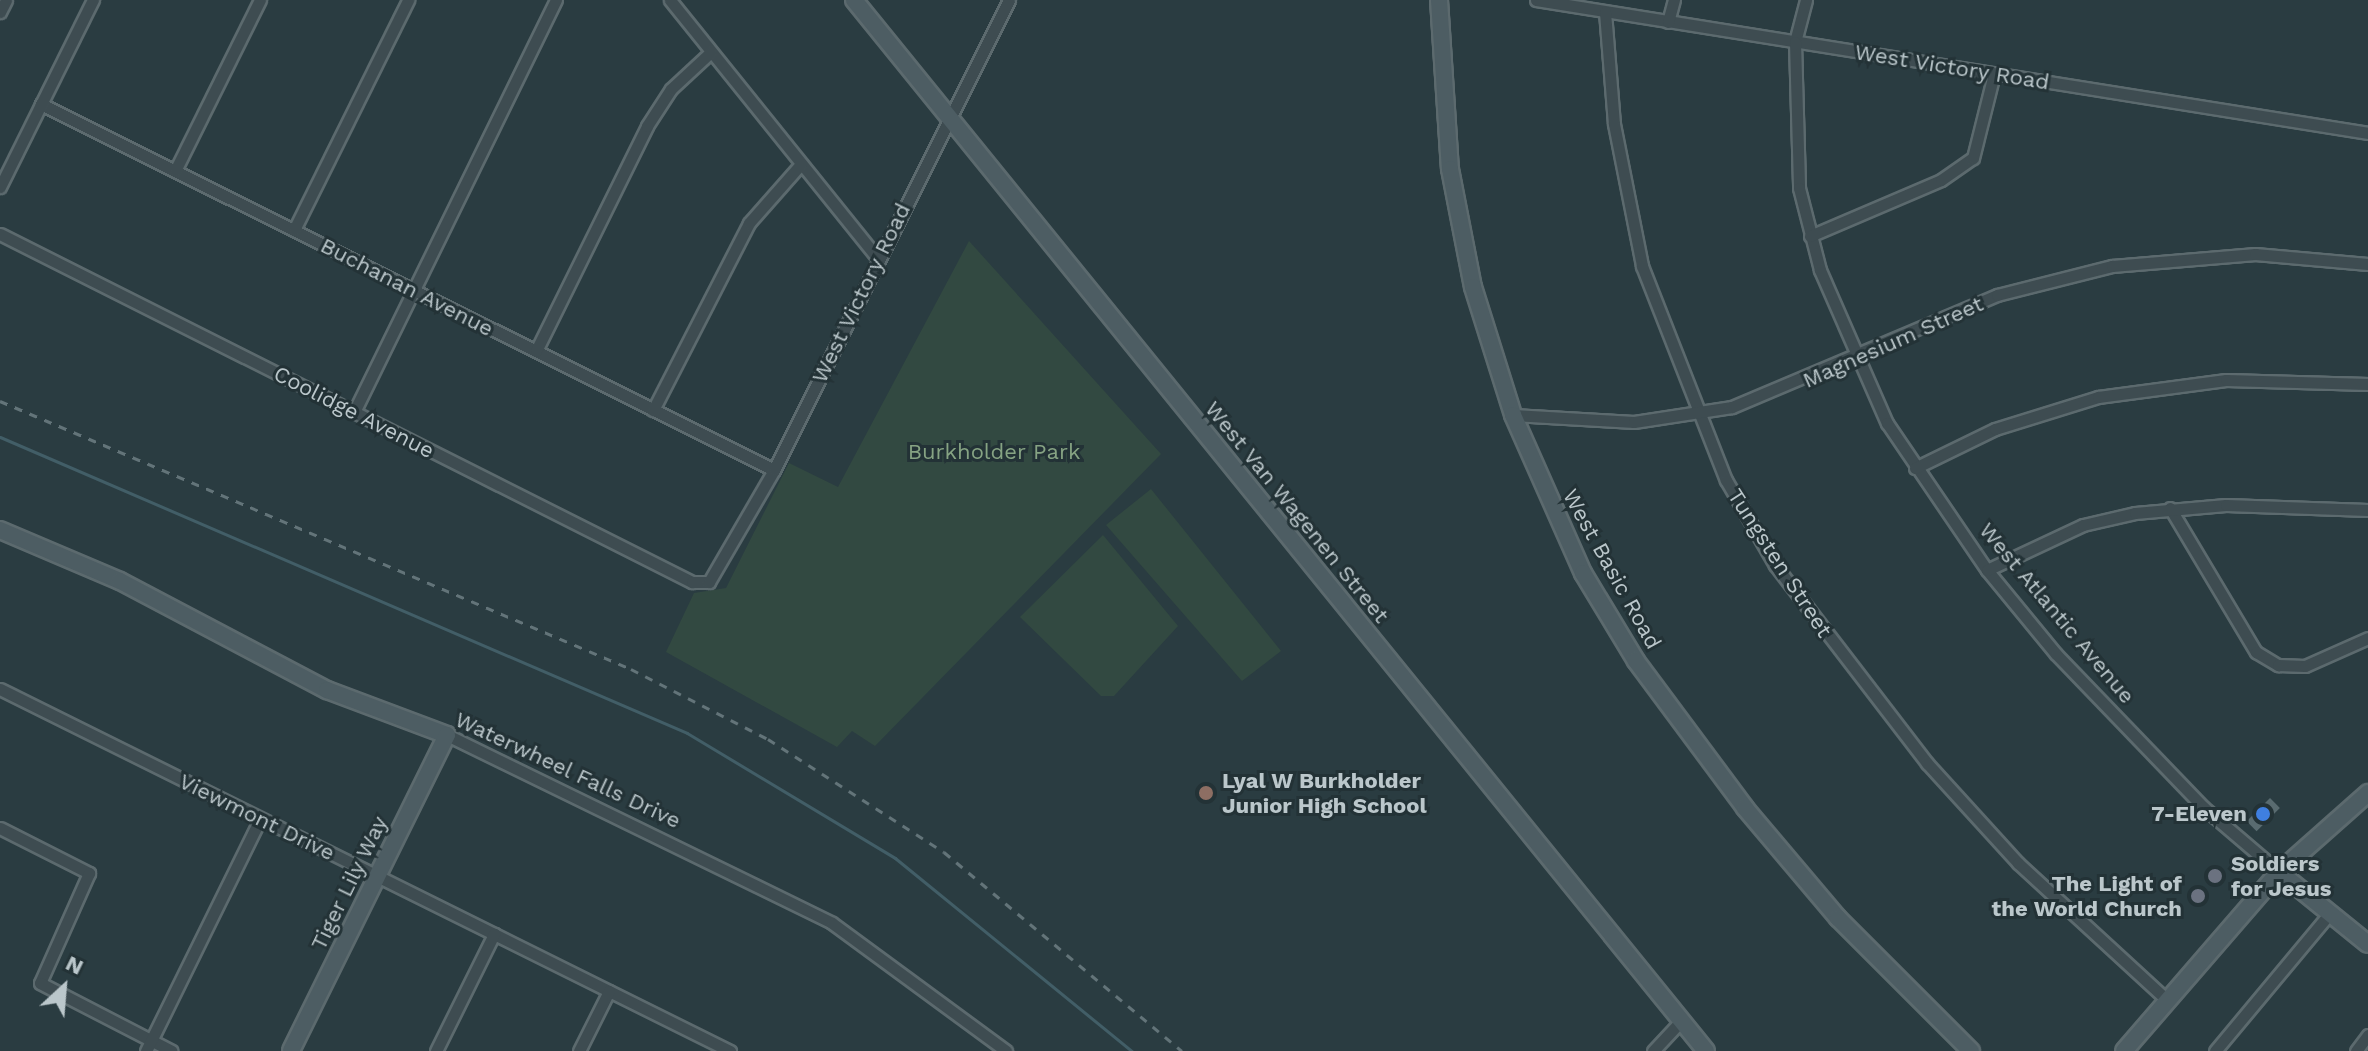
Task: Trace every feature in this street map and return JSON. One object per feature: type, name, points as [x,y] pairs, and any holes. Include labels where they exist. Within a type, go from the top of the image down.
[{"type":"street","points":[[0,12],[6,0]]},
{"type":"street","points":[[0,187],[93,0]]},
{"type":"street","points":[[175,171],[260,0]]},
{"type":"street","points":[[294,230],[408,0]]},
{"type":"street","points":[[354,412],[556,0]]},
{"type":"street","points":[[670,0],[878,259]]},
{"type":"street","name":"West Van Wagenen Street","points":[[854,0],[1706,1051]]},
{"type":"street","name":"West Victory Road","points":[[709,582],[774,470],[946,116],[1009,0]]},
{"type":"street","name":"West Basic Road","points":[[1439,0],[1450,169],[1473,287],[1513,415],[1583,573],[1690,736],[1838,918],[1971,1051]]},
{"type":"street","name":"West Victory Road","points":[[1542,0],[2368,133]]},
{"type":"street","points":[[1668,22],[1674,0]]},
{"type":"street","name":"West Atlantic Avenue","points":[[1806,0],[1795,42],[1793,124],[1810,236],[1855,358],[1915,468],[1987,570],[2143,749],[2279,872],[2368,944]]},
{"type":"street","name":"Tungsten Street","points":[[1605,12],[1627,201],[1695,415],[1775,565],[1848,667],[2018,863],[2167,1000]]},
{"type":"street","points":[[536,351],[647,126],[671,89],[711,52]]},
{"type":"street","points":[[1810,236],[1941,180],[1973,158],[1994,74]]},
{"type":"street","name":"Buchanan Avenue","points":[[41,104],[774,470]]},
{"type":"street","points":[[653,410],[749,223],[801,164]]},
{"type":"street","name":"Coolidge Avenue","points":[[0,234],[692,582],[709,582]]},
{"type":"street","name":"Magnesium Street","points":[[1513,415],[1599,423],[1695,415],[1770,396],[1997,295],[2112,266],[2255,254],[2368,264]]},
{"type":"street","points":[[1915,468],[1995,429],[2098,397],[2226,380],[2368,384]]},
{"type":"street","points":[[2170,508],[2256,652],[2278,665],[2305,666],[2368,638]]},
{"type":"street","points":[[1987,570],[2083,525],[2170,508],[2368,510]]},
{"type":"street","name":"Waterwheel Falls Drive","points":[[0,530],[120,581],[303,680],[447,735],[843,930],[1006,1051]]},
{"type":"street","name":"Viewmont Drive","points":[[0,689],[728,1050]]},
{"type":"street","name":"Tiger Lily Way","points":[[291,1051],[447,735]]},
{"type":"street","points":[[2124,1051],[2279,872],[2368,793]]},
{"type":"street","points":[[149,1046],[260,819]]},
{"type":"street","points":[[0,828],[89,873],[40,983],[149,1046],[172,1051]]},
{"type":"street","points":[[2215,1051],[2330,913]]},
{"type":"street","points":[[436,1051],[494,934]]},
{"type":"street","points":[[579,1051],[609,991]]},
{"type":"street","points":[[1653,1051],[1682,1020]]},
{"type":"street","points":[[2356,1051],[2368,1035]]},
{"type":"green space","name":"Burkholder Park","points":[[969,241],[1161,454],[875,746],[852,731],[837,747],[666,652],[694,593],[726,588],[789,463],[838,487]]},
{"type":"green space","points":[[1151,489],[1281,651],[1242,681],[1106,525]]},
{"type":"green space","points":[[1103,535],[1178,626],[1114,696],[1101,696],[1020,617]]},
{"type":"building","name":"7-Eleven","points":[[2270,798],[2280,808],[2257,831],[2247,821]]},
{"type":"waterway","points":[[0,437],[687,733],[895,858],[1132,1051]]},
{"type":"railway","points":[[0,401],[631,669],[768,739],[944,852],[1182,1051]]},
{"type":"place","name":"Lyal W Burkholder Junior High School","points":[[1206,793]]},
{"type":"place","name":"7-Eleven","points":[[2263,814]]},
{"type":"place","name":"Soldiers for Jesus","points":[[2215,876]]},
{"type":"place","name":"The Light of the World Church","points":[[2198,896]]}]
